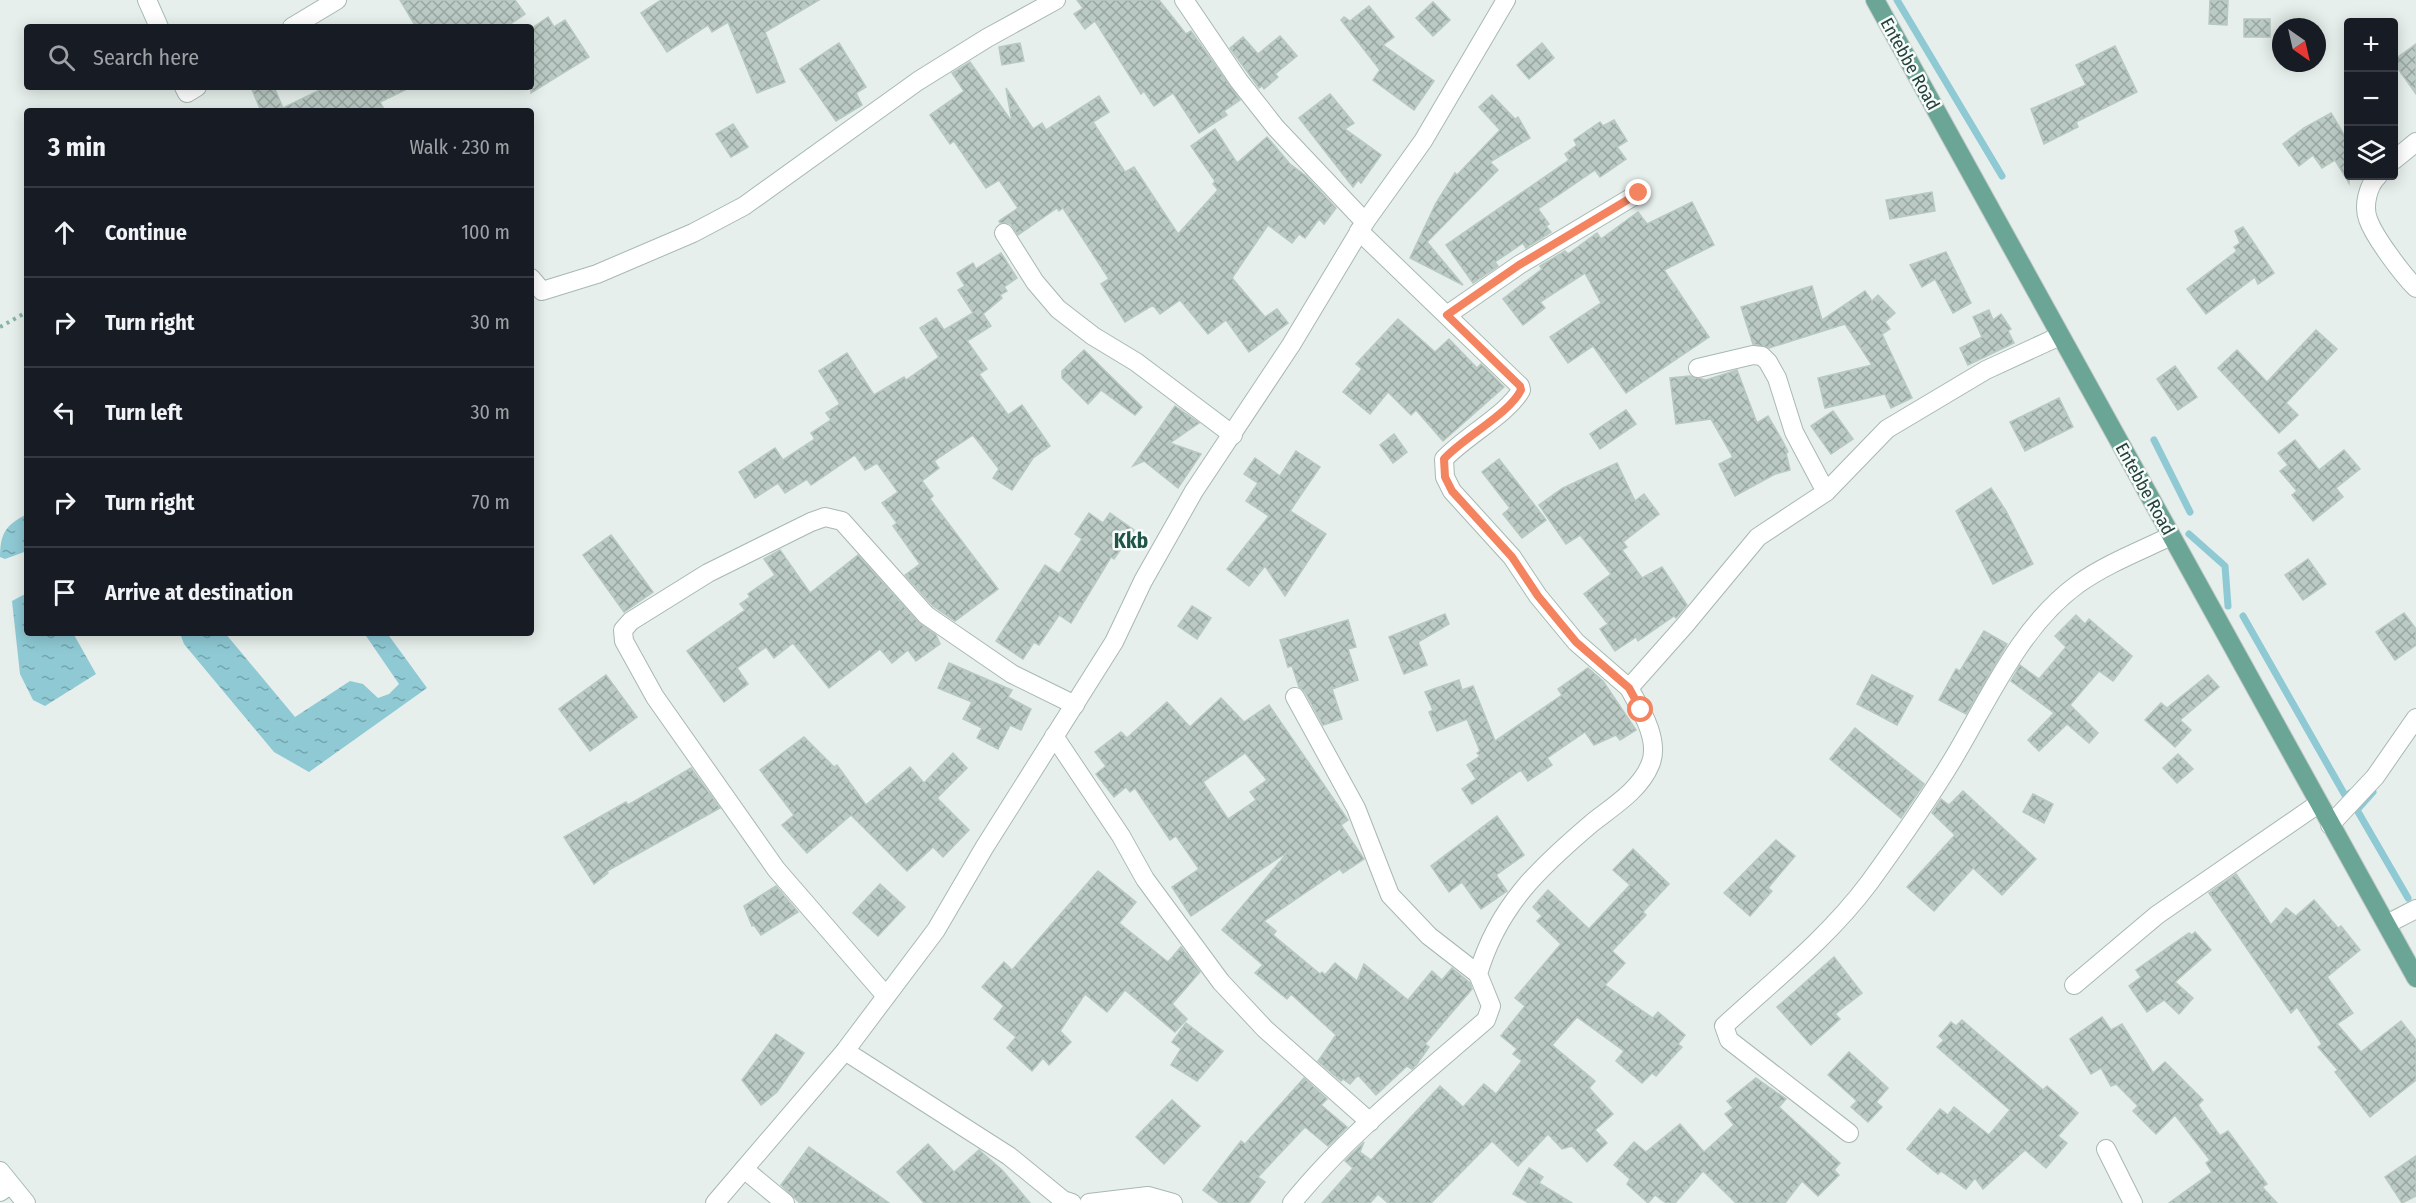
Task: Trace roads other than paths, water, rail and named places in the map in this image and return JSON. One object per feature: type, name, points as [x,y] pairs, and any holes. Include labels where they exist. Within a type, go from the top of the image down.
[{"type":"main road","name":"Entebbe Road","points":[[1875,0],[2416,978]]},
{"type":"street","points":[[147,0],[158,24]]},
{"type":"street","points":[[297,24],[337,0]]},
{"type":"street","points":[[534,282],[542,291],[597,274],[693,233],[744,206],[918,81],[987,38],[1056,0]]},
{"type":"street","points":[[1184,0],[1239,81],[1276,128],[1362,227],[1520,386],[1521,390],[1513,402],[1454,448],[1444,459],[1445,477],[1452,491],[1512,557],[1538,596],[1576,642],[1629,688],[1641,710],[1652,740],[1651,765],[1631,792],[1541,867],[1511,903],[1496,926],[1478,974]]},
{"type":"street","points":[[715,1203],[845,1051],[936,930],[1114,642],[1143,581],[1194,491],[1233,435],[1362,227],[1423,141],[1506,0]]},
{"type":"street","points":[[2398,157],[2416,142]]},
{"type":"street","points":[[2376,180],[2366,203],[2368,220],[2396,264],[2416,288]]},
{"type":"street","points":[[1447,315],[1519,265],[1639,193]]},
{"type":"street","points":[[1004,233],[1035,282],[1058,309],[1093,336],[1136,362],[1233,435]]},
{"type":"street","points":[[1629,688],[1686,625],[1758,537],[1826,492],[1898,421],[1986,370],[2060,336]]},
{"type":"street","points":[[1698,368],[1753,355],[1762,356],[1777,378],[1794,432],[1826,492]]},
{"type":"street","points":[[886,996],[776,869],[655,697],[624,641],[623,630],[631,621],[708,573],[825,517],[842,521],[926,615],[1012,674],[1075,705]]},
{"type":"street","points":[[1849,1133],[1729,1040],[1724,1026],[1802,957],[1845,913],[1951,762],[2035,625],[2078,584],[2107,566],[2171,536]]},
{"type":"street","points":[[1292,1203],[1311,1179],[1370,1122],[1486,1020],[1491,1006],[1478,974],[1429,936],[1390,895],[1356,808],[1294,697]]},
{"type":"street","points":[[2330,825],[2375,777],[2416,718]]},
{"type":"street","points":[[1054,736],[1121,836],[1145,879],[1221,982],[1265,1029],[1370,1122]]},
{"type":"street","points":[[2074,985],[2157,915],[2318,804]]},
{"type":"street","points":[[2387,924],[2416,909]]},
{"type":"street","points":[[845,1051],[1009,1156],[1063,1200],[1072,1203]]},
{"type":"street","points":[[2106,1149],[2133,1203]]},
{"type":"street","points":[[744,1169],[785,1203]]},
{"type":"street","points":[[3,1183],[26,1203]]},
{"type":"street","points":[[1089,1203],[1148,1196],[1173,1203]]},
{"type":"water","points":[[24,516],[24,552],[5,559],[0,557],[1,542],[9,526]]},
{"type":"water","points":[[24,595],[24,636],[75,636],[96,674],[45,706],[33,700],[20,674],[12,601]]},
{"type":"water","points":[[181,636],[228,636],[295,717],[350,681],[363,684],[378,698],[389,694],[399,684],[366,636],[389,636],[427,688],[309,772],[274,752],[184,644]]},
{"type":"waterway","points":[[1897,0],[2002,176]]},
{"type":"waterway","points":[[2154,440],[2190,512]]},
{"type":"waterway","points":[[2189,534],[2225,566],[2228,606]]},
{"type":"waterway","points":[[2243,616],[2346,797],[2350,793]]},
{"type":"waterway","points":[[2373,792],[2357,810],[2408,898]]},
{"type":"district","name":"Kkb","points":[[1131,541]]}]
